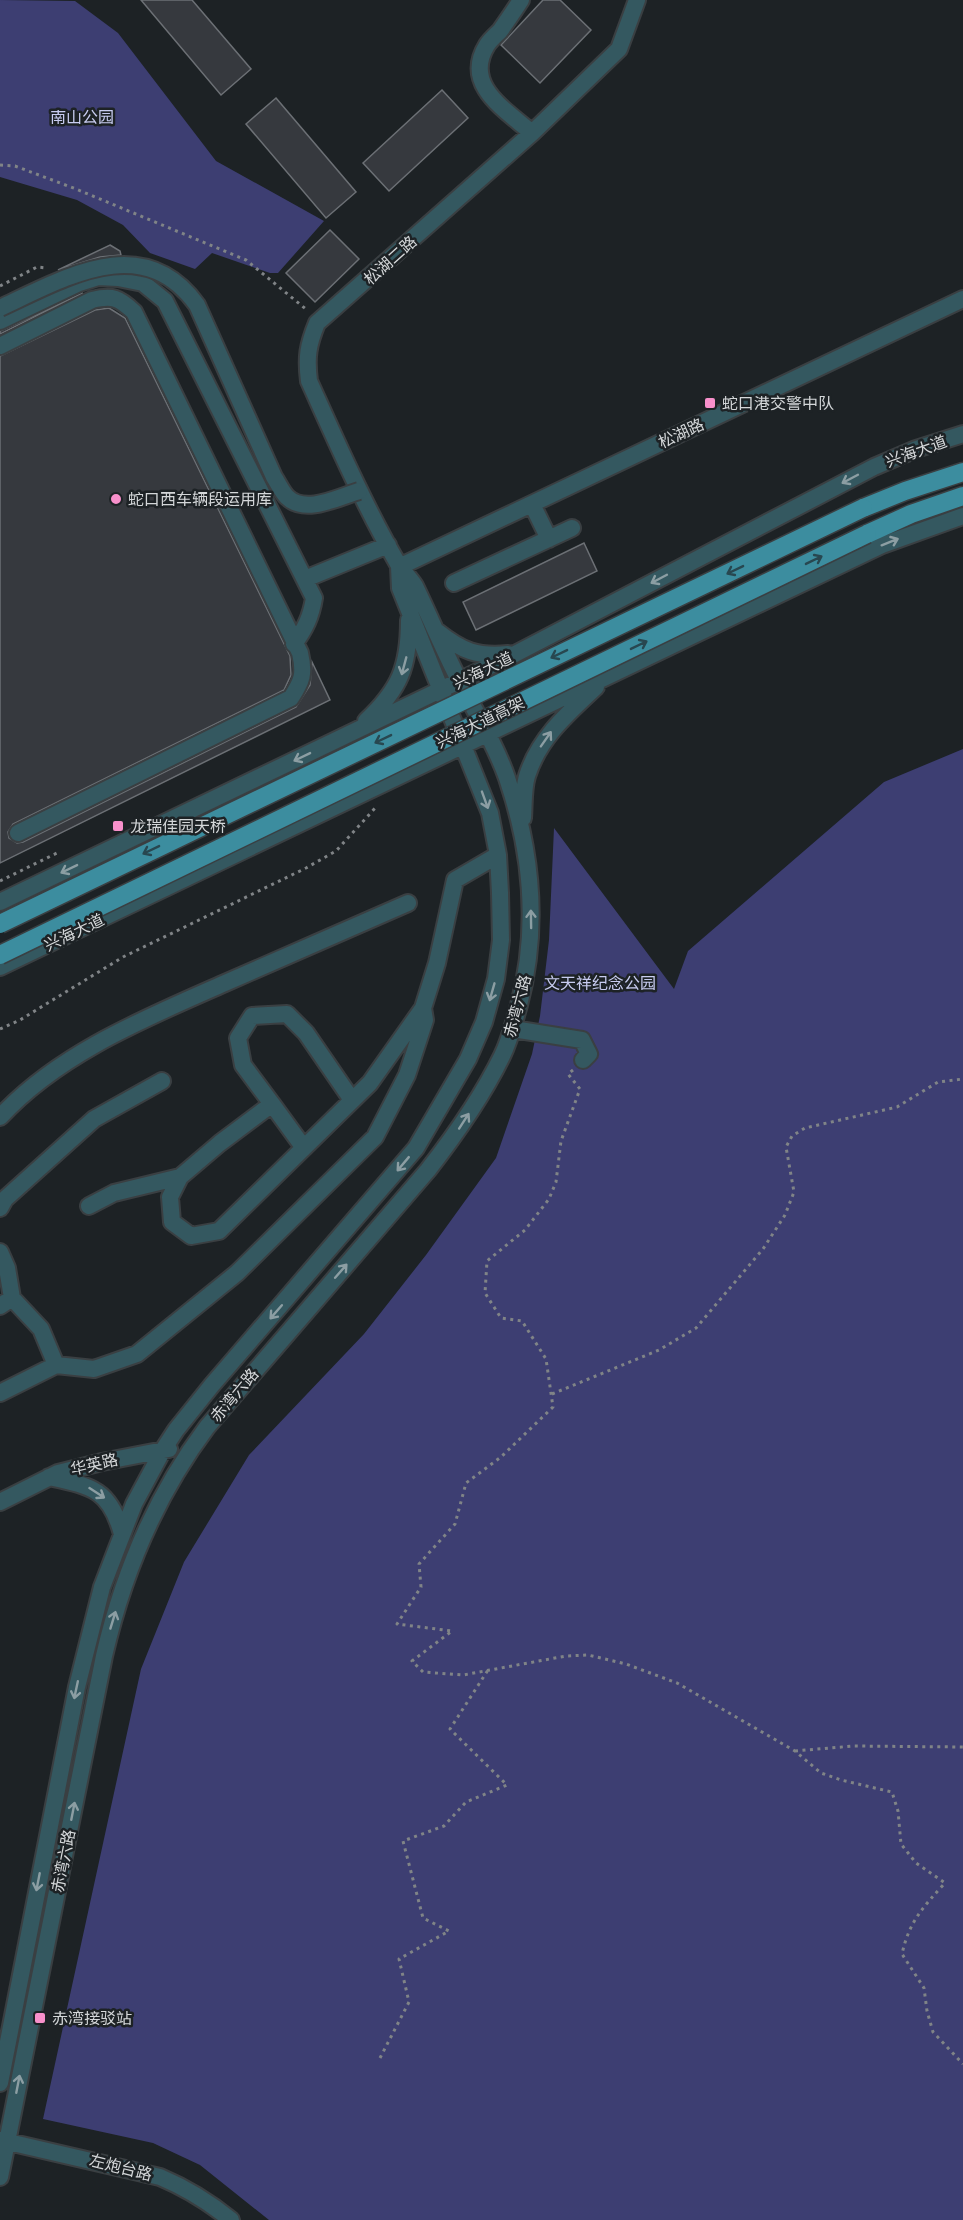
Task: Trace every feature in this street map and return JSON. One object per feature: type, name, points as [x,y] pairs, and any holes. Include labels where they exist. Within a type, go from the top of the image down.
[{"type":"main road","name":"兴海大道高架","points":[[0,924],[863,508],[963,472]]},
{"type":"main road","name":"兴海大道高架","points":[[0,955],[867,534],[911,514],[963,496]]},
{"type":"street","points":[[521,0],[488,44],[481,58],[479,72],[484,87],[492,98],[532,133]]},
{"type":"street","name":"松湖二路","points":[[317,323],[532,133],[619,49],[637,0]]},
{"type":"street","points":[[0,308],[81,271],[125,263],[153,269],[185,289],[197,305],[274,477],[288,498],[301,504],[315,504],[359,491]]},
{"type":"street","points":[[0,321],[79,283],[98,277],[143,283],[165,301],[314,598],[307,627],[294,644]]},
{"type":"street","points":[[0,346],[92,300],[106,297],[122,300],[134,312],[300,653],[303,668],[300,684],[291,698],[18,833]]},
{"type":"street","name":"松湖路","points":[[399,567],[963,299]]},
{"type":"street","points":[[317,323],[306,361],[309,381],[359,491],[399,567],[413,582],[459,681]]},
{"type":"street","name":"兴海大道","points":[[0,902],[515,654],[874,466],[916,449],[963,435]]},
{"type":"street","points":[[532,504],[549,539]]},
{"type":"street","name":"兴海大道","points":[[0,967],[882,545],[963,516]]},
{"type":"street","points":[[454,583],[572,528]]},
{"type":"street","points":[[305,579],[388,545]]},
{"type":"street","points":[[399,567],[400,588],[440,690]]},
{"type":"street","points":[[355,732],[391,696],[400,680],[409,642],[409,608]]},
{"type":"street","points":[[436,631],[451,643],[476,654],[492,656],[515,654]]},
{"type":"street","points":[[523,834],[526,777],[535,757],[545,739],[563,718],[609,675]]},
{"type":"street","name":"赤湾六路","points":[[0,2177],[4,2141],[110,1630],[125,1580],[155,1512],[194,1444],[428,1170],[460,1128],[503,1054],[513,1029],[526,976],[532,927],[530,876],[523,834],[507,777],[488,734],[459,681]]},
{"type":"street","name":"赤湾六路","points":[[0,2083],[76,1686],[102,1587],[134,1504],[163,1450],[212,1385],[416,1148],[468,1059],[484,1022],[496,979],[501,940],[498,855],[490,813],[440,690]]},
{"type":"street","points":[[272,1104],[180,1177],[170,1197],[172,1222],[191,1236],[219,1231],[370,1083],[423,1008],[455,880],[498,855]]},
{"type":"street","points":[[0,1117],[15,1102],[66,1063],[124,1029],[408,903]]},
{"type":"street","points":[[0,1393],[56,1365],[94,1369],[137,1354],[237,1274],[375,1137],[407,1075],[425,1020],[423,1008]]},
{"type":"street","points":[[304,1148],[243,1065],[238,1038],[252,1016],[287,1014],[306,1033],[352,1101]]},
{"type":"street","points":[[513,1029],[582,1040],[588,1054],[583,1060]]},
{"type":"street","points":[[0,1208],[4,1199],[94,1119],[162,1081]]},
{"type":"street","points":[[89,1206],[114,1193],[180,1177]]},
{"type":"street","points":[[0,1252],[7,1268],[6,1302],[41,1329],[56,1365]]},
{"type":"street","name":"华英路","points":[[0,1502],[50,1477],[87,1465],[194,1444]]},
{"type":"street","points":[[50,1477],[83,1485],[104,1496],[113,1507],[122,1534]]},
{"type":"street","name":"左炮台路","points":[[4,2141],[160,2177],[212,2204],[231,2220]]},
{"type":"path","points":[[0,165],[15,166],[76,189],[246,260],[308,311],[317,323]]},
{"type":"path","points":[[0,1029],[20,1020],[123,957],[306,868],[336,851],[376,806],[386,801]]},
{"type":"path","points":[[0,881],[59,852]]},
{"type":"path","points":[[583,1060],[568,1074],[580,1089],[561,1141],[556,1182],[549,1199],[525,1230],[487,1261],[486,1293],[501,1318],[522,1321],[546,1359],[553,1407],[501,1457],[466,1483],[455,1524],[419,1564],[421,1587],[397,1624],[452,1631],[412,1661],[423,1672],[463,1675],[566,1656],[588,1655],[626,1664],[677,1683],[795,1751],[821,1773],[892,1792],[898,1811],[902,1844],[916,1863],[945,1883],[920,1909],[906,1933],[902,1954],[924,1988],[933,2032],[963,2064]]},
{"type":"path","points":[[552,1394],[659,1350],[696,1328],[763,1249],[785,1215],[794,1192],[786,1147],[792,1136],[805,1128],[897,1107],[938,1082],[963,1079]]},
{"type":"path","points":[[380,2058],[409,2002],[399,1959],[449,1931],[423,1918],[403,1841],[444,1826],[466,1802],[507,1785],[450,1729],[488,1670]]},
{"type":"path","points":[[795,1751],[853,1746],[963,1748]]},
{"type":"green space","name":"南山公园","points":[[0,0],[75,1],[118,33],[216,161],[324,221],[278,273],[270,273],[212,253],[195,269],[150,253],[123,225],[77,200],[0,177]]},
{"type":"green space","name":"文天祥纪念公园","points":[[963,749],[963,2220],[269,2220],[200,2165],[153,2143],[43,2119],[141,1669],[184,1562],[249,1455],[364,1334],[426,1255],[496,1158],[532,1054],[540,1016],[549,940],[554,828],[674,989],[688,951],[884,782]]},
{"type":"building","points":[[141,0],[192,0],[251,69],[221,95]]},
{"type":"building","points":[[543,0],[560,0],[591,30],[540,83],[501,45]]},
{"type":"building","points":[[442,90],[468,118],[389,191],[363,163]]},
{"type":"building","points":[[276,98],[356,192],[326,218],[246,124]]},
{"type":"building","points":[[330,230],[359,259],[315,302],[286,273]]},
{"type":"building","points":[[110,245],[120,251],[121,255],[100,257],[58,270]]},
{"type":"building","points":[[83,293],[0,334],[0,331]]},
{"type":"building","name":"蛇口西车辆段运用库","points":[[109,308],[125,318],[290,656],[291,675],[284,690],[13,824],[8,832],[9,838],[17,843],[23,842],[296,707],[310,685],[312,662],[330,700],[0,863],[0,356],[95,310]]},
{"type":"building","points":[[584,543],[597,571],[476,630],[463,602]]},
{"type":"place","name":"蛇口港交警中队","points":[[710,403]]},
{"type":"place","name":"蛇口西车辆段运用库","points":[[116,499]]},
{"type":"place","name":"龙瑞佳园天桥","points":[[118,826]]},
{"type":"place","name":"赤湾接驳站","points":[[40,2018]]}]
